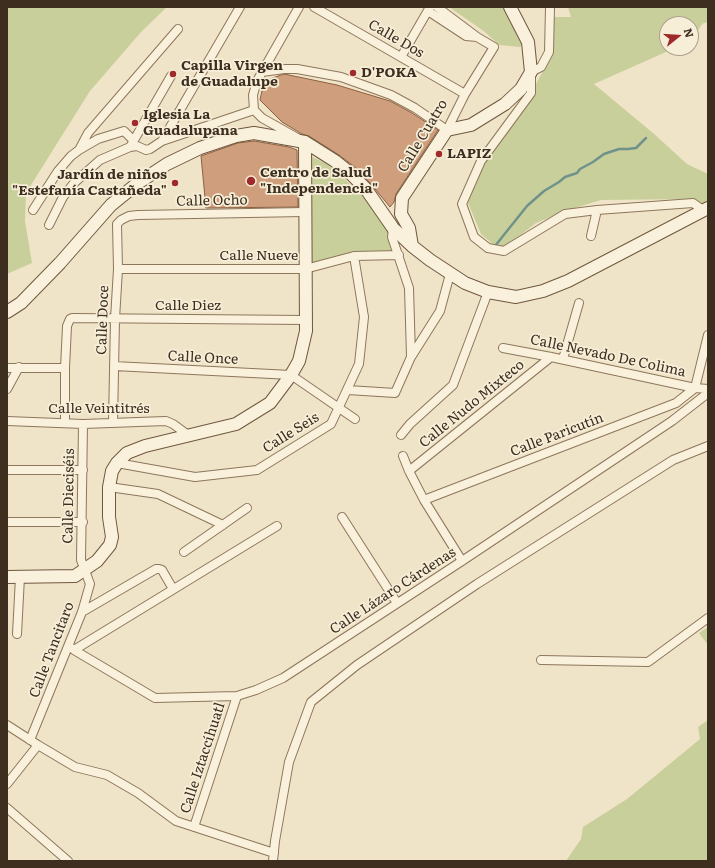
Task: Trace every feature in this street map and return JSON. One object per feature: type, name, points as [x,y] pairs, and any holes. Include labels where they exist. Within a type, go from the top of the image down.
[{"type":"street","points":[[162,141],[240,7]]},
{"type":"street","points":[[299,7],[257,81],[253,95],[254,110],[262,118],[305,142],[335,161],[351,174],[366,189],[394,228],[412,246],[450,274],[465,283],[488,292],[516,297],[543,291],[568,281],[705,209]]},
{"type":"street","name":"Calle Dos","points":[[314,7],[465,94]]},
{"type":"street","points":[[437,7],[477,37]]},
{"type":"street","points":[[510,7],[528,42],[531,72],[531,93],[481,161],[462,204],[474,237],[488,248],[504,252],[565,214],[597,210],[693,203],[705,209]]},
{"type":"street","points":[[262,72],[297,69],[341,78],[392,96],[415,108],[447,130],[471,125],[505,104],[521,89],[531,72],[541,67],[549,52],[550,7]]},
{"type":"street","points":[[401,57],[429,9],[466,36],[477,37]]},
{"type":"street","points":[[79,150],[88,133],[178,29]]},
{"type":"street","name":"Calle Cuatro","points":[[412,246],[409,228],[401,214],[402,198],[447,130],[465,94],[494,47],[477,37]]},
{"type":"street","points":[[49,225],[63,197],[74,183],[100,160],[131,144],[171,76]]},
{"type":"street","points":[[33,210],[58,171],[71,156],[98,139],[124,131],[131,144],[146,150],[162,141],[254,110]]},
{"type":"street","points":[[7,312],[21,303],[60,263],[111,206],[138,183],[167,164],[200,148],[236,136],[254,133],[305,142]]},
{"type":"street","points":[[7,577],[75,576],[97,561],[110,545],[112,537],[109,517],[109,487],[112,471],[117,463],[127,453],[145,446],[236,424],[270,403],[291,375],[299,361],[306,331],[304,212],[305,142]]},
{"type":"street","points":[[590,236],[597,210]]},
{"type":"street","name":"Calle Ocho","points":[[122,220],[129,216],[138,215],[304,212]]},
{"type":"street","name":"Calle Doce","points":[[113,423],[115,319],[118,269],[117,224],[122,220]]},
{"type":"street","points":[[394,228],[392,237],[409,288],[411,357]]},
{"type":"street","name":"Calle Nueve","points":[[118,269],[305,268],[354,256],[399,255]]},
{"type":"street","name":"Calle Seis","points":[[117,463],[195,477],[257,470],[331,424],[360,364],[364,317],[354,256]]},
{"type":"street","points":[[348,390],[395,393],[411,357],[440,311],[450,274]]},
{"type":"street","points":[[401,435],[410,424],[453,385],[488,292]]},
{"type":"street","points":[[563,359],[579,303]]},
{"type":"street","name":"Calle Diez","points":[[65,368],[67,326],[70,319],[306,320]]},
{"type":"street","points":[[695,388],[708,335]]},
{"type":"street","name":"Calle Nevado De Colima","points":[[503,348],[563,359],[695,388],[708,389]]},
{"type":"street","name":"Calle Nudo Mixteco","points":[[409,471],[551,357]]},
{"type":"street","name":"Calle Once","points":[[114,366],[291,375]]},
{"type":"street","points":[[7,389],[19,367]]},
{"type":"street","points":[[7,368],[65,368],[65,423]]},
{"type":"street","points":[[291,375],[355,419]]},
{"type":"street","name":"Calle Paricutín","points":[[424,500],[676,403],[695,388]]},
{"type":"street","name":"Calle Lázaro Cárdenas","points":[[72,648],[155,698],[237,696],[256,690],[283,678],[462,561],[672,421],[708,393]]},
{"type":"street","name":"Calle Veintitrés","points":[[7,421],[83,424],[166,421],[173,424],[188,435]]},
{"type":"street","name":"Calle Dieciséis","points":[[83,424],[83,522],[81,560],[84,569]]},
{"type":"street","points":[[7,724],[34,743],[75,767],[107,775],[138,793],[176,821],[273,857],[289,762],[310,702],[358,665],[478,584],[673,460],[708,446]]},
{"type":"street","points":[[403,456],[424,500],[462,561]]},
{"type":"street","points":[[7,470],[83,470]]},
{"type":"street","points":[[109,487],[158,494],[223,525]]},
{"type":"street","points":[[184,552],[247,508]]},
{"type":"street","points":[[342,517],[397,603]]},
{"type":"street","points":[[7,522],[83,522]]},
{"type":"street","points":[[72,648],[277,526]]},
{"type":"street","points":[[82,612],[159,568],[162,570],[173,589]]},
{"type":"street","name":"Calle Tancitaro","points":[[7,784],[34,743],[72,648],[90,584],[84,569]]},
{"type":"street","points":[[17,634],[20,577]]},
{"type":"street","points":[[542,660],[648,662],[708,618]]},
{"type":"street","name":"Calle Iztaccíhuatl","points":[[194,827],[237,696]]},
{"type":"street","points":[[7,808],[68,861]]},
{"type":"green space","points":[[7,7],[167,7],[142,31],[90,91],[26,193],[25,221],[32,263],[7,274]]},
{"type":"green space","points":[[449,7],[503,7],[525,42],[520,47],[499,45],[485,32]]},
{"type":"green space","points":[[568,7],[708,7],[708,22],[702,24],[699,29],[699,16],[659,16],[659,55],[594,84],[653,133],[687,164],[708,174],[708,206],[692,199],[601,200],[565,211],[536,223],[505,247],[495,246],[481,234],[468,203],[481,161],[531,93],[551,56],[554,17],[571,17]]},
{"type":"green space","points":[[304,153],[327,164],[366,198],[388,232],[394,251],[352,254],[307,265]]},
{"type":"green space","points":[[708,627],[708,645],[699,633]]},
{"type":"green space","points":[[708,720],[708,861],[566,861],[581,839],[583,827],[627,799],[700,739],[698,727]]},
{"type":"building","points":[[284,74],[337,85],[390,101],[438,130],[396,194],[394,202],[390,207],[356,168],[309,136],[302,134],[282,122],[260,100],[264,81]]},
{"type":"building","name":"Centro de Salud \"Independencia\"","points":[[254,141],[289,147],[297,150],[298,207],[206,208],[201,156],[238,143]]},
{"type":"waterway","points":[[495,246],[527,206],[544,191],[565,177],[577,173],[580,169],[604,154],[619,149],[636,148],[646,138]]},
{"type":"place","name":"D'POKA","points":[[353,73]]},
{"type":"place","name":"Capilla Virgen de Guadalupe","points":[[173,74]]},
{"type":"place","name":"Iglesia La Guadalupana","points":[[135,123]]},
{"type":"place","name":"LAPIZ","points":[[439,154]]},
{"type":"place","name":"Centro de Salud \"Independencia\"","points":[[251,181]]},
{"type":"place","name":"Jardín de niños \"Estefanía Castañeda\"","points":[[175,183]]}]
